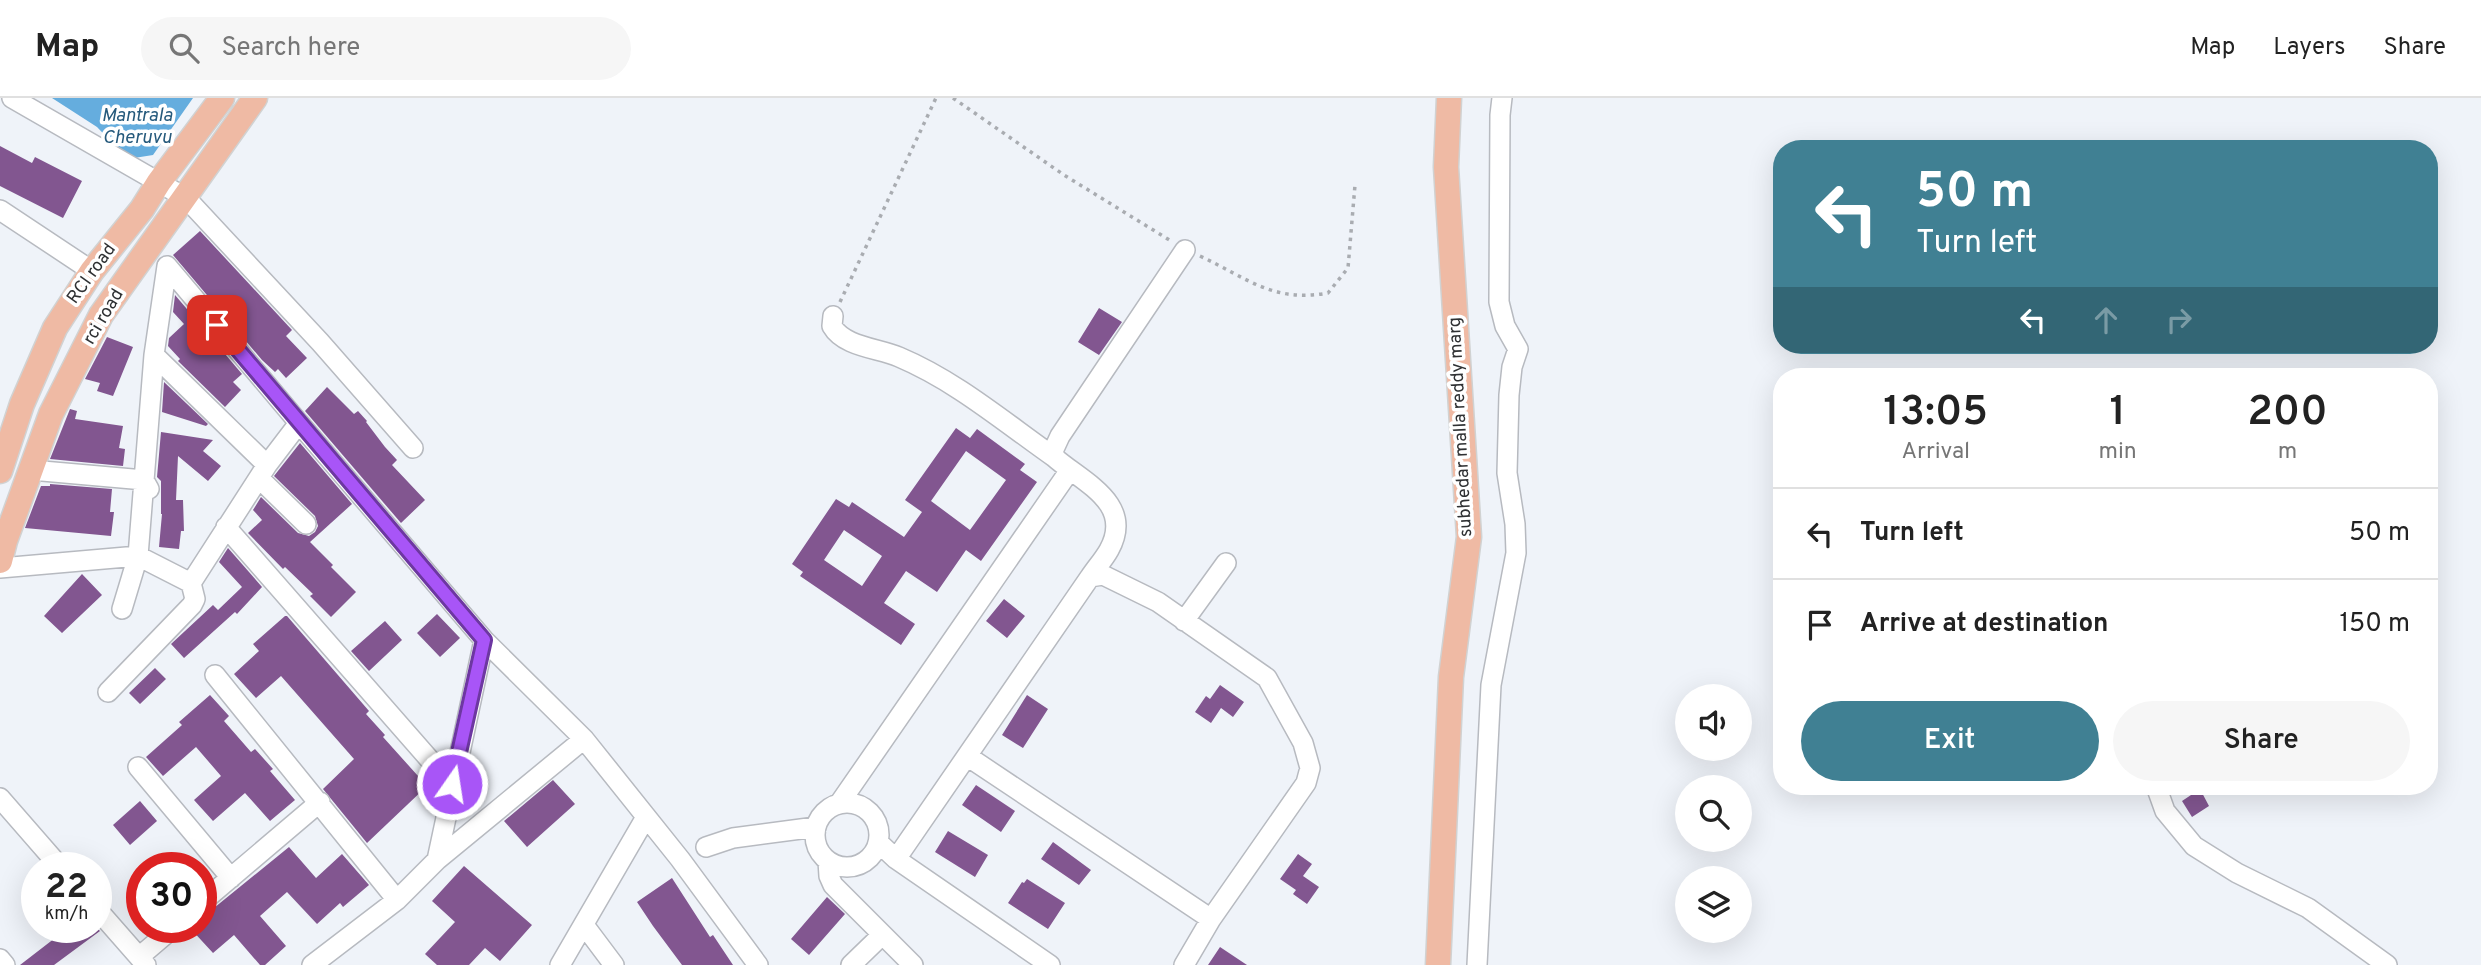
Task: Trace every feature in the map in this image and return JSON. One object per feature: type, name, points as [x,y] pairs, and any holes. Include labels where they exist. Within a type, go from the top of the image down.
[{"type":"main road","name":"RCI road","points":[[0,471],[22,404],[55,328],[93,271],[142,209],[222,98]]},
{"type":"main road","name":"rci road","points":[[0,561],[51,414],[101,315],[255,98]]},
{"type":"main road","name":"subhedar malla reddy marg","points":[[1438,965],[1451,677],[1469,537],[1446,167],[1450,98]]},
{"type":"street","points":[[12,98],[186,198],[320,342],[413,448]]},
{"type":"street","points":[[1477,965],[1491,685],[1516,553],[1515,523],[1507,473],[1509,395],[1512,367],[1518,349],[1505,326],[1499,302],[1502,98]]},
{"type":"street","points":[[0,210],[93,271]]},
{"type":"street","points":[[1054,457],[1054,449],[1060,436],[1185,250]]},
{"type":"street","points":[[122,609],[138,556],[147,485],[154,355],[167,266],[484,640],[584,739],[758,965]]},
{"type":"street","points":[[833,316],[832,326],[839,335],[898,356],[942,378],[1054,457],[1107,499],[1115,518],[1116,530],[1110,548],[896,859]]},
{"type":"street","points":[[154,355],[263,471],[306,524]]},
{"type":"street","points":[[108,692],[192,605],[195,599],[191,583],[263,471],[299,423]]},
{"type":"street","points":[[31,470],[147,485]]},
{"type":"street","points":[[912,965],[833,885],[828,861],[817,845],[817,827],[821,816],[839,804],[1070,470]]},
{"type":"street","points":[[226,527],[452,784]]},
{"type":"street","points":[[0,568],[138,556],[191,583]]},
{"type":"street","points":[[1184,621],[1226,563]]},
{"type":"street","points":[[1090,577],[1103,575],[1158,602],[1268,678],[1303,743],[1310,768],[1306,783],[1211,919],[1184,965]]},
{"type":"street","points":[[437,860],[484,640]]},
{"type":"street","points":[[215,675],[397,900]]},
{"type":"street","points":[[312,965],[397,900],[437,860],[584,739]]},
{"type":"street","points":[[967,756],[1211,919]]},
{"type":"street","points":[[138,767],[231,878]]},
{"type":"street","points":[[2159,795],[2165,811],[2194,846],[2237,873],[2308,908],[2386,965]]},
{"type":"street","points":[[0,798],[47,852]]},
{"type":"street","points":[[217,890],[320,802]]},
{"type":"street","points":[[828,861],[848,867],[858,866],[874,853],[879,843],[880,832],[870,812],[850,803],[839,804]]},
{"type":"street","points":[[560,965],[646,817]]},
{"type":"street","points":[[706,848],[733,838],[817,827]]},
{"type":"street","points":[[879,843],[896,859],[1049,965]]},
{"type":"street","points":[[583,925],[614,965]]},
{"type":"street","points":[[112,926],[142,961],[159,943]]},
{"type":"street","points":[[851,965],[882,935]]},
{"type":"street","points":[[0,959],[5,965]]},
{"type":"path","points":[[833,316],[936,98]]},
{"type":"path","points":[[953,98],[1065,175],[1185,250],[1236,273],[1262,289],[1287,295],[1310,296],[1328,293],[1348,268],[1355,185]]},
{"type":"water","name":"Mantrala Cheruvu","points":[[52,98],[193,98],[153,155],[134,158],[123,154],[97,127]]},
{"type":"building","points":[[0,146],[32,163],[35,157],[82,181],[63,218],[0,186]]},
{"type":"building","points":[[200,231],[292,330],[286,336],[307,358],[286,378],[278,369],[275,372],[262,360],[173,255]]},
{"type":"building","points":[[175,295],[242,374],[233,382],[241,390],[225,407],[178,361],[180,359],[168,346],[169,338],[184,324],[173,312]]},
{"type":"building","points":[[1099,308],[1122,322],[1099,355],[1078,342]]},
{"type":"building","points":[[107,337],[133,347],[113,396],[97,391],[100,383],[85,379]]},
{"type":"building","points":[[164,382],[208,424],[206,426],[162,412]]},
{"type":"building","points":[[327,387],[354,414],[358,411],[367,421],[397,460],[392,465],[425,500],[401,523],[305,411]]},
{"type":"building","points":[[70,409],[77,411],[75,419],[123,426],[119,448],[125,449],[123,466],[50,459]]},
{"type":"building","points":[[956,428],[970,438],[977,429],[1025,464],[1020,470],[1037,482],[981,561],[966,550],[937,592],[906,571],[884,603],[915,624],[901,645],[800,576],[803,572],[792,564],[836,499],[849,507],[852,502],[904,537],[922,512],[905,500]],"holes":[[[966,451],[1006,480],[970,530],[931,501]],[[844,530],[882,556],[862,586],[824,560]]]},
{"type":"building","points":[[161,432],[213,440],[203,451],[221,466],[208,481],[178,456],[176,500],[183,500],[184,531],[181,531],[179,549],[159,547],[162,514],[161,481],[157,477]]},
{"type":"building","points":[[300,443],[352,504],[310,542],[356,592],[331,617],[310,596],[313,594],[285,567],[283,569],[248,533],[262,520],[253,510],[261,497],[298,533],[309,536],[315,532],[318,526],[315,516],[274,476]]},
{"type":"building","points":[[50,484],[112,489],[110,512],[114,512],[111,536],[25,528],[41,486]]},
{"type":"building","points":[[228,548],[262,587],[237,614],[235,612],[184,658],[171,644],[213,605],[218,610],[242,587],[219,562]]},
{"type":"building","points":[[82,574],[102,595],[62,633],[44,616]]},
{"type":"building","points":[[1004,599],[1025,616],[1007,638],[986,621]]},
{"type":"building","points":[[437,614],[460,638],[440,657],[417,633]]},
{"type":"building","points":[[285,616],[369,711],[366,714],[385,735],[383,737],[427,786],[367,843],[323,789],[354,759],[281,676],[256,698],[234,674],[259,651],[253,644]]},
{"type":"building","points":[[385,621],[402,640],[369,671],[351,651]]},
{"type":"building","points":[[155,668],[166,679],[140,704],[129,693]]},
{"type":"building","points":[[1220,685],[1244,702],[1233,717],[1221,708],[1211,723],[1195,712],[1206,696],[1210,699]]},
{"type":"building","points":[[210,695],[229,716],[224,721],[251,752],[255,749],[273,769],[270,771],[295,800],[270,821],[245,793],[213,821],[194,800],[221,776],[196,747],[163,776],[146,757],[182,725],[179,722]]},
{"type":"building","points":[[1027,695],[1048,709],[1023,748],[1002,735]]},
{"type":"building","points":[[553,780],[575,804],[527,847],[504,821]]},
{"type":"building","points":[[976,785],[1015,811],[1001,832],[962,805]]},
{"type":"building","points":[[2191,795],[2203,795],[2209,806],[2192,817],[2182,801]]},
{"type":"building","points":[[140,801],[157,821],[130,845],[113,825]]},
{"type":"building","points":[[948,831],[988,855],[975,877],[935,852]]},
{"type":"building","points":[[1053,842],[1091,870],[1079,885],[1041,859]]},
{"type":"building","points":[[289,847],[316,878],[342,854],[369,885],[343,907],[340,903],[317,924],[287,892],[260,916],[286,946],[265,965],[260,965],[234,935],[213,953],[204,943],[217,943],[217,906]]},
{"type":"building","points":[[1298,854],[1312,864],[1303,876],[1319,887],[1307,904],[1293,894],[1296,890],[1280,879]]},
{"type":"building","points":[[464,866],[532,925],[500,961],[485,948],[469,965],[437,965],[425,954],[455,922],[432,901]]},
{"type":"building","points":[[672,878],[710,937],[713,935],[733,965],[682,965],[653,926],[637,902]]},
{"type":"building","points":[[1027,879],[1065,903],[1048,929],[1008,903]]},
{"type":"building","points":[[827,897],[845,914],[809,955],[791,939]]},
{"type":"building","points":[[49,943],[84,943],[54,965],[20,965]]},
{"type":"building","points":[[1220,947],[1247,965],[1208,965]]},
{"type":"route","points":[[217,325],[484,640],[452,784]]}]
